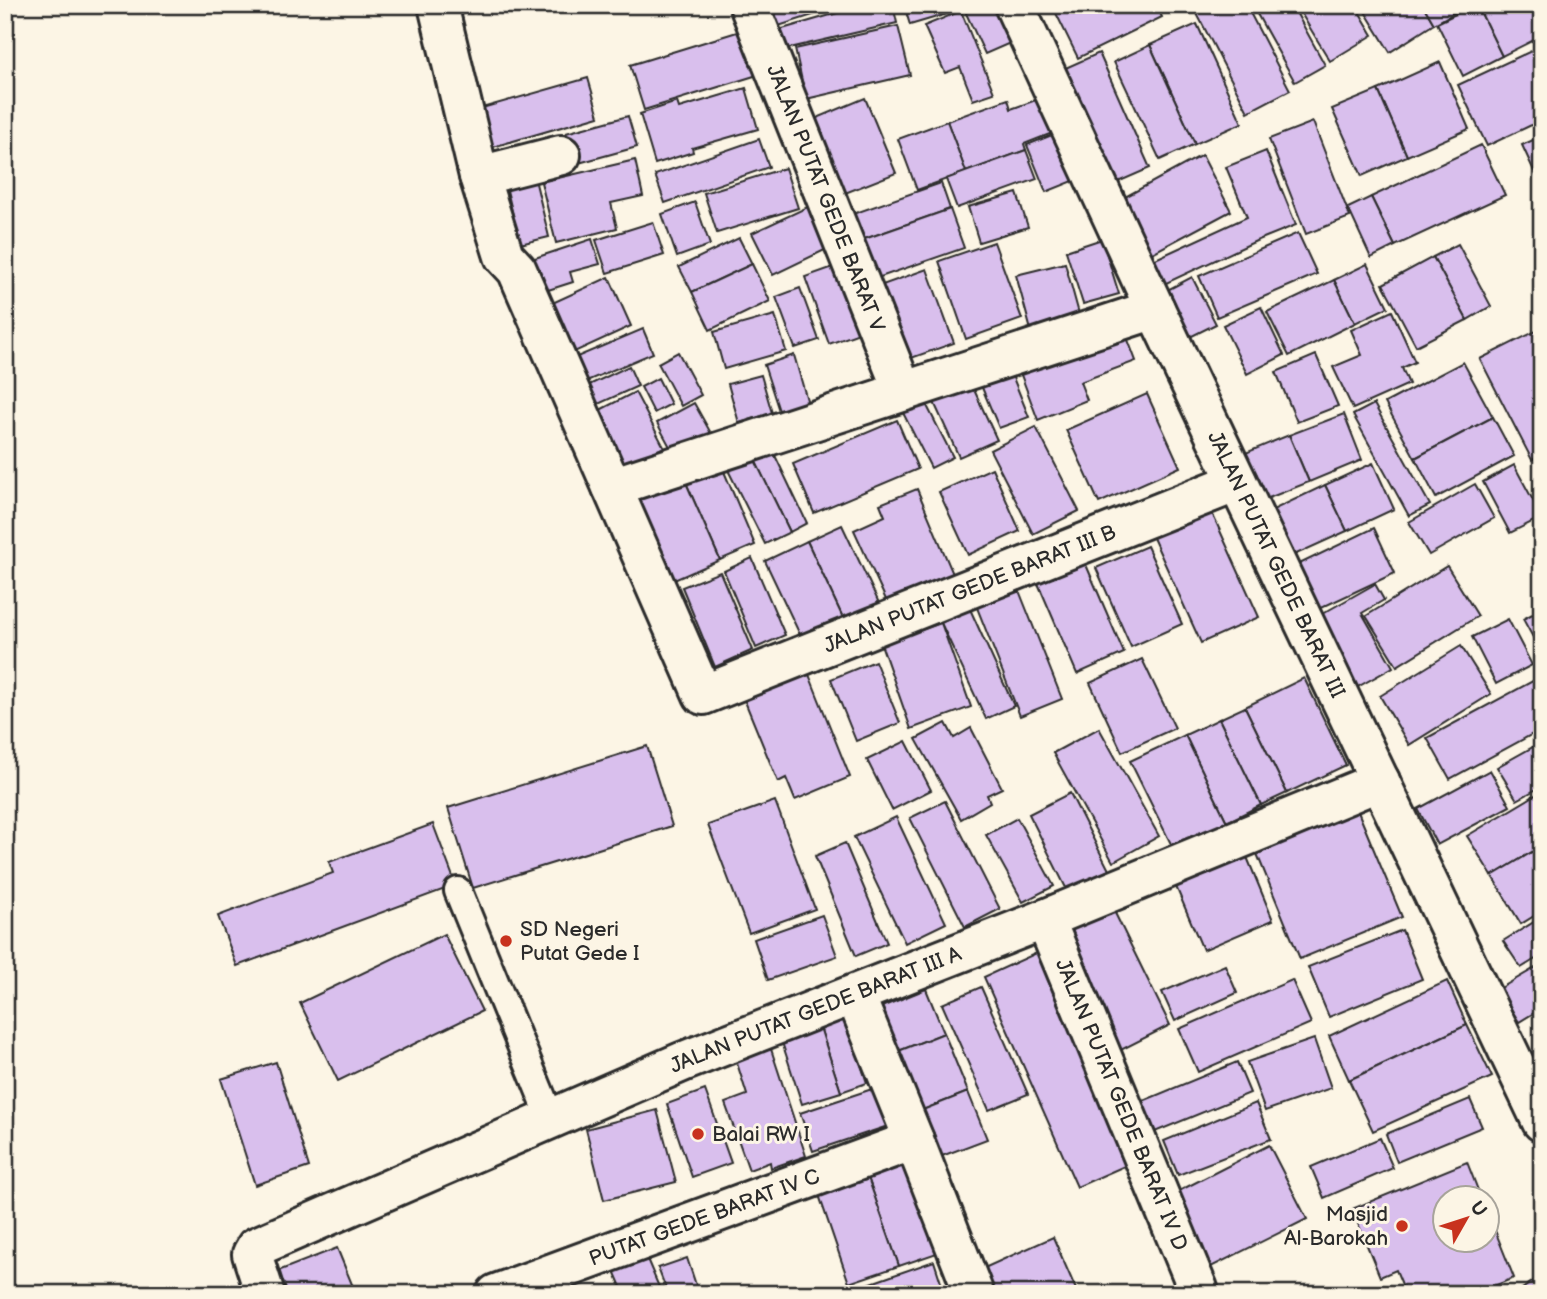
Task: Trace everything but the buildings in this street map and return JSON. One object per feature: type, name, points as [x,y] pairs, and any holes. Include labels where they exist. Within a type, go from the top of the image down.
[{"type":"street","points":[[438,5],[479,176],[504,256],[517,270],[612,487],[1155,309]]},
{"type":"street","name":"JALAN PUTAT GEDE BARAT V","points":[[749,5],[903,391]]},
{"type":"street","name":"JALAN PUTAT GEDE BARAT III","points":[[1014,5],[1155,309],[1542,1122]]},
{"type":"street","points":[[479,176],[561,155]]},
{"type":"street","name":"JALAN PUTAT GEDE BARAT III B","points":[[612,487],[703,695],[1237,482]]},
{"type":"street","name":"JALAN PUTAT GEDE BARAT III A","points":[[265,1294],[252,1254],[256,1247],[682,1062],[1045,919],[1380,781]]},
{"type":"street","name":"JALAN PUTAT GEDE BARAT IV D","points":[[1045,919],[1198,1289]]},
{"type":"street","points":[[855,995],[974,1294]]},
{"type":"street","name":"PUTAT GEDE BARAT IV C","points":[[496,1294],[914,1140]]},
{"type":"lane","points":[[458,891],[551,1119]]},
{"type":"place","name":"SD Negeri Putat Gede I","points":[[506,941]]},
{"type":"place","name":"Balai RW I","points":[[698,1134]]},
{"type":"place","name":"Masjid Al-Barokah","points":[[1402,1226]]}]
